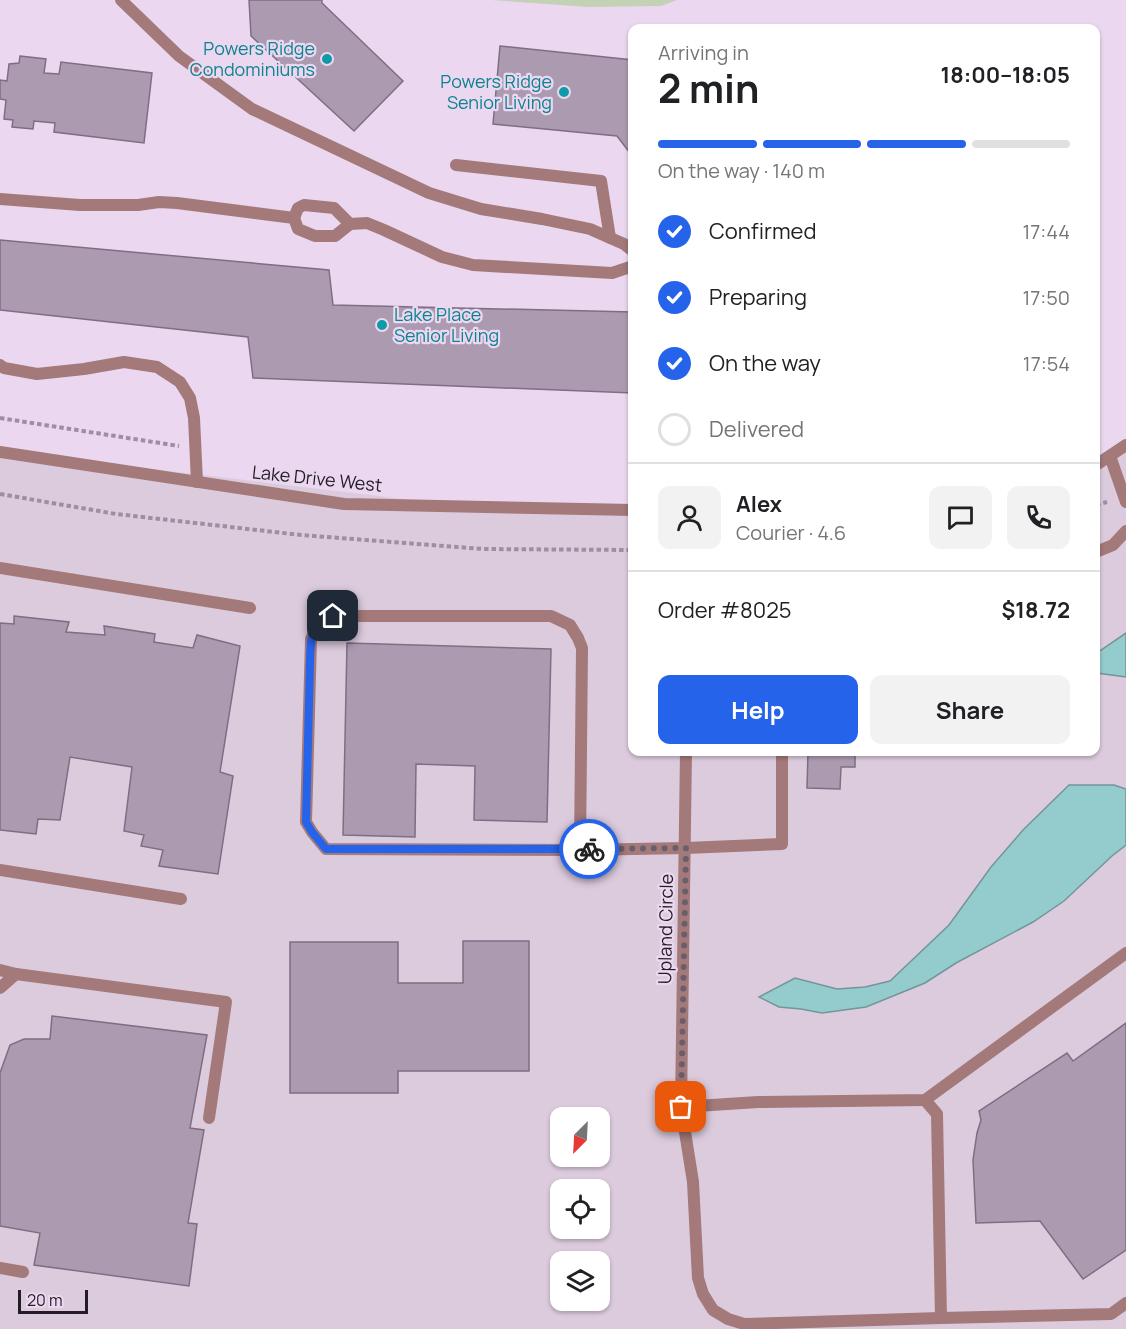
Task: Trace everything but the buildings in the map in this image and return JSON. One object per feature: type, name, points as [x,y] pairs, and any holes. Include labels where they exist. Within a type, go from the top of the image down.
[{"type":"street","points":[[121,0],[179,56],[252,109],[429,193],[481,209],[590,229],[628,247]]},
{"type":"street","points":[[456,165],[601,181],[609,238]]},
{"type":"street","points":[[0,199],[80,205],[177,203],[294,218]]},
{"type":"street","points":[[350,224],[334,208],[304,205],[298,208],[294,218],[298,229],[315,236],[335,236],[350,224],[367,223],[442,256],[473,266],[612,273],[628,268]]},
{"type":"street","points":[[0,364],[4,368],[37,374],[124,362],[157,367],[180,382],[190,398],[194,418],[196,482]]},
{"type":"street","points":[[1100,462],[1126,445]]},
{"type":"street","name":"Lake Drive West","points":[[0,452],[344,504],[628,510]]},
{"type":"street","points":[[1110,456],[1126,502]]},
{"type":"street","points":[[1100,550],[1113,545],[1126,531]]},
{"type":"street","points":[[0,568],[250,608]]},
{"type":"street","points":[[580,850],[582,648],[570,625],[551,616],[333,616],[317,626],[311,639],[306,822],[326,849],[580,850],[782,844],[782,756]]},
{"type":"street","name":"Upland Circle","points":[[686,756],[681,1107],[693,1182],[698,1278],[703,1294],[713,1310],[728,1319],[744,1323],[1111,1314],[1126,1303]]},
{"type":"street","points":[[0,870],[181,899]]},
{"type":"street","points":[[681,1107],[758,1102],[926,1100],[1126,953]]},
{"type":"street","points":[[0,970],[226,1002],[209,1118]]},
{"type":"street","points":[[0,988],[16,974]]},
{"type":"street","points":[[926,1100],[937,1114],[941,1318]]},
{"type":"street","points":[[0,1268],[23,1272]]},
{"type":"path","points":[[0,418],[195,448]]},
{"type":"path","points":[[0,494],[116,514],[301,535],[483,549],[628,550]]},
{"type":"shaded area","points":[[491,0],[677,0],[661,6],[588,7]]},
{"type":"shaded area","points":[[1126,443],[1126,1329],[0,1329],[0,451],[472,507],[628,510],[628,756],[1100,756],[1100,457]]},
{"type":"shaded area","points":[[1126,633],[1126,677],[1100,673],[1100,651]]},
{"type":"shaded area","points":[[1069,785],[1114,785],[1126,789],[1126,845],[1064,901],[1033,922],[956,963],[925,983],[866,1007],[822,1013],[779,1007],[759,997],[795,978],[837,989],[865,987],[890,981],[949,925],[991,867],[1023,830]]},
{"type":"way so far","points":[[589,849],[686,848],[681,1107]]},
{"type":"place","name":"Powers Ridge Condominiums","points":[[327,59]]},
{"type":"place","name":"Powers Ridge Senior Living","points":[[564,92]]},
{"type":"place","name":"Lake Place Senior Living","points":[[382,325]]},
{"type":"route","points":[[333,616],[317,626],[311,639],[310,662],[306,822],[326,849],[589,849]]}]
